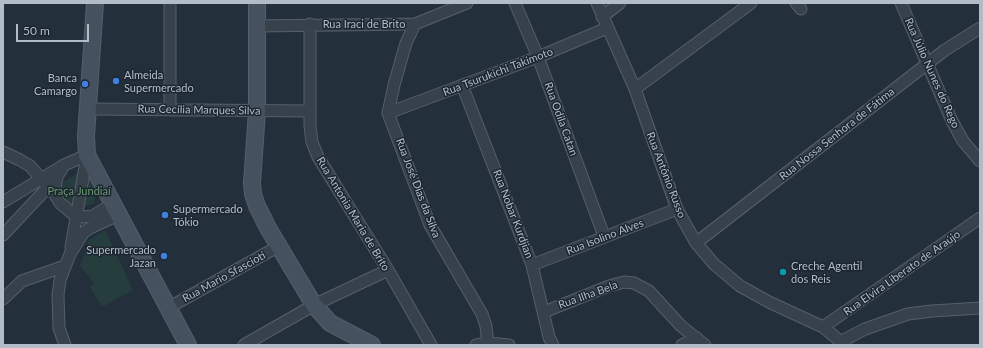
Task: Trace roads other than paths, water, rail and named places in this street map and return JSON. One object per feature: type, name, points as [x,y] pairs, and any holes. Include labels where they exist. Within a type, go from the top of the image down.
[{"type":"street","points":[[70,254],[87,155],[86,136],[95,3]]},
{"type":"street","points":[[170,3],[170,110]]},
{"type":"street","points":[[257,3],[257,111],[253,194],[265,222],[314,306],[330,323],[372,345]]},
{"type":"street","name":"Rua Iraci de Brito","points":[[257,26],[310,24],[415,24],[467,3]]},
{"type":"street","name":"Rua Odila Catan","points":[[515,3],[538,57],[604,236]]},
{"type":"street","name":"Rua Antônio Russo","points":[[597,3],[634,89],[677,209],[696,243],[714,264],[740,286],[769,302],[823,327],[844,343]]},
{"type":"street","name":"Rua Tsurukichi Takimoto","points":[[388,113],[538,57],[604,22],[620,3]]},
{"type":"street","points":[[634,89],[751,3]]},
{"type":"street","name":"Rua Júlio Nunes do Rego","points":[[901,3],[952,121],[963,141],[980,161]]},
{"type":"street","name":"Rua Antonia Maria de Brito","points":[[310,24],[310,111],[312,142],[318,157],[388,270],[431,345]]},
{"type":"street","points":[[388,113],[406,43],[415,24]]},
{"type":"street","name":"Rua Nossa Senhora de Fátima","points":[[696,243],[945,50],[980,28]]},
{"type":"street","name":"Rua Nobar Kurdjian","points":[[462,85],[532,265],[549,337],[553,345]]},
{"type":"street","name":"Rua Cecília Marques Silva","points":[[88,109],[310,111]]},
{"type":"street","name":"Rua José Dias da Silva","points":[[388,113],[430,225],[482,314],[486,326],[488,344]]},
{"type":"street","points":[[3,152],[20,160],[48,186],[60,203],[77,216],[93,216],[117,209]]},
{"type":"street","points":[[3,202],[20,192],[48,186],[64,165],[87,155]]},
{"type":"street","points":[[87,155],[188,345]]},
{"type":"street","points":[[3,235],[57,177],[64,165]]},
{"type":"street","points":[[20,192],[30,206]]},
{"type":"street","points":[[65,345],[59,328],[58,312],[60,280],[65,266],[70,254],[83,234],[117,209]]},
{"type":"street","name":"Rua Isolino Alves","points":[[532,265],[677,209]]},
{"type":"street","name":"Rua Elvira Liberato de Araújo","points":[[823,327],[980,218]]},
{"type":"street","name":"Rua Mario Sfascioti","points":[[168,308],[279,246]]},
{"type":"street","points":[[3,298],[22,281],[65,266]]},
{"type":"street","points":[[244,345],[314,306],[388,270]]},
{"type":"street","name":"Rua Ilha Bela","points":[[544,312],[609,286],[624,282],[634,283],[649,291],[681,326],[701,342]]},
{"type":"street","points":[[844,343],[865,329],[908,314],[980,308]]},
{"type":"street","points":[[682,345],[701,342]]},
{"type":"street","points":[[476,345],[509,345]]},
{"type":"place","name":"Almeida Supermercado","points":[[116,81]]},
{"type":"place","name":"Banca Camargo","points":[[85,84]]},
{"type":"place","name":"Supermercado Tókio","points":[[165,215]]},
{"type":"place","name":"Supermercado Jazan","points":[[164,256]]},
{"type":"place","name":"Creche Agentil dos Reis","points":[[783,272]]},
{"type":"park label","name":"Praça Jundiaí","points":[[79,191]]}]
